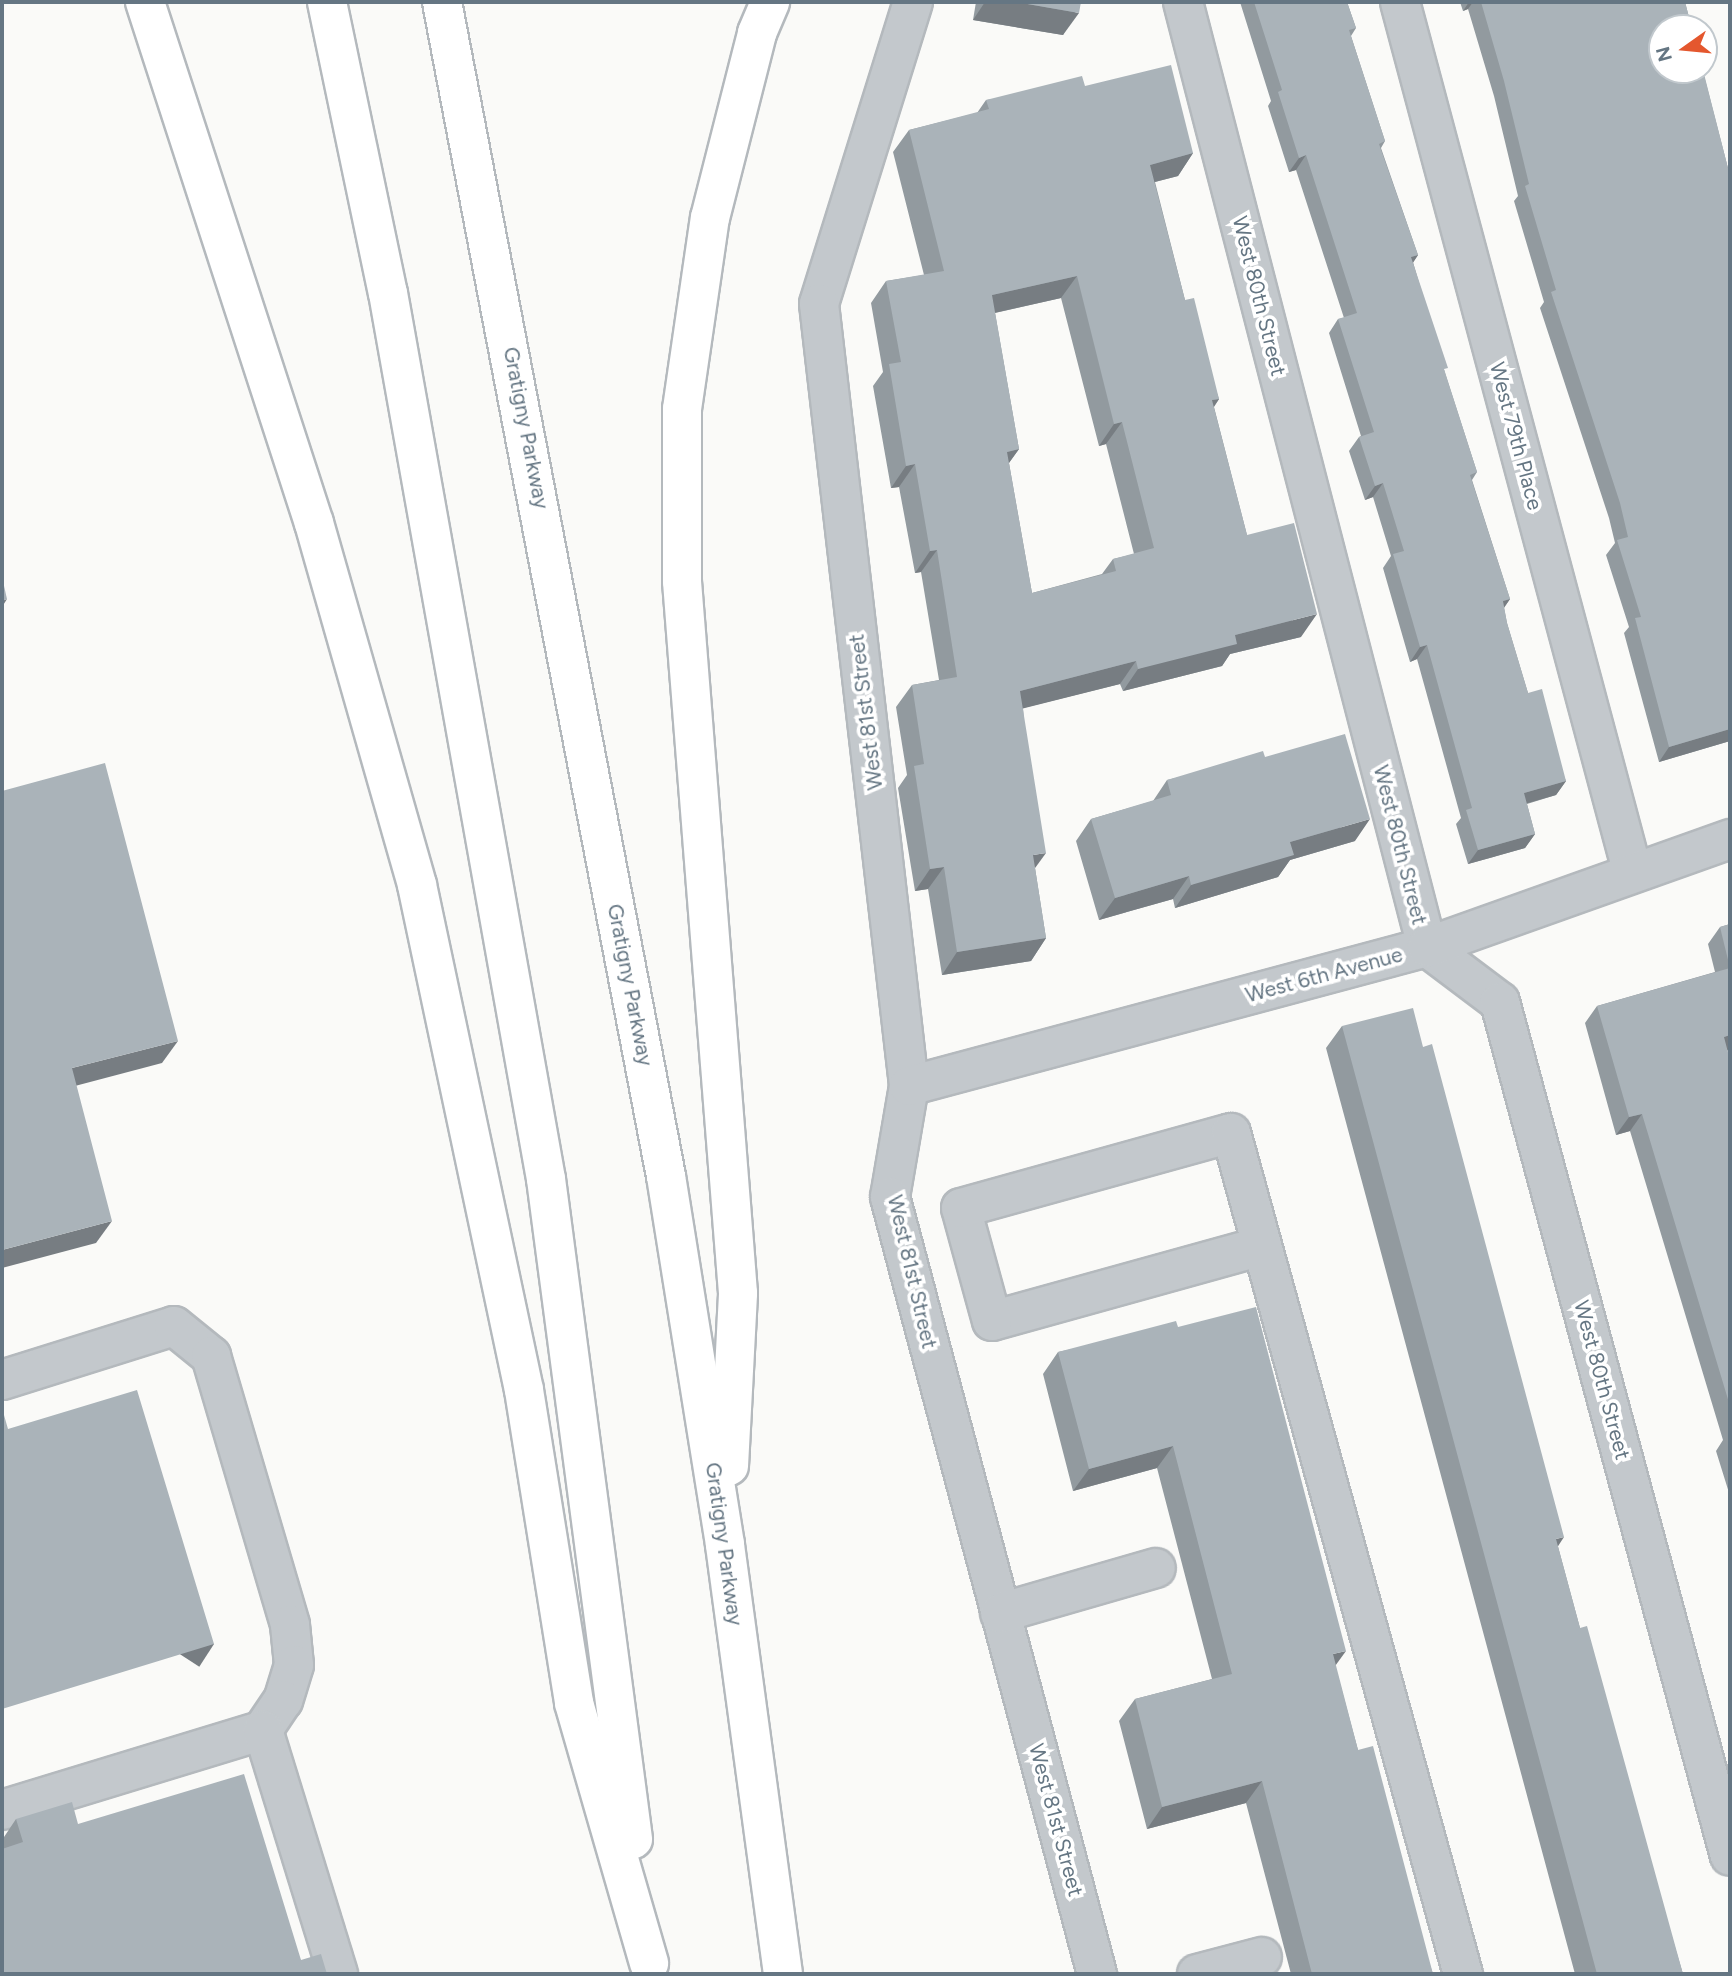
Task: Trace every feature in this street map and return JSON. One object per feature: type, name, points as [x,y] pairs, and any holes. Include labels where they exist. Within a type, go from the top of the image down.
[{"type":"highway","points":[[145,2],[314,523],[417,885],[524,1390],[574,1703],[650,1968]]},
{"type":"highway","points":[[327,2],[388,293],[546,1179],[650,1968]]},
{"type":"highway","name":"Gratigny Parkway","points":[[442,2],[666,1176],[725,1545],[783,1974]]},
{"type":"highway","points":[[725,1545],[738,1293],[682,581],[681,409],[710,218],[757,33],[770,2]]},
{"type":"street","name":"West 81st Street","points":[[913,2],[819,304],[909,1086],[890,1197],[1097,1974]]},
{"type":"street","name":"West 80th Street","points":[[1183,2],[1427,947],[1500,1002],[1730,1856]]},
{"type":"street","name":"West 79th Place","points":[[1400,2],[1632,870]]},
{"type":"street","name":"West 6th Avenue","points":[[909,1086],[1427,947],[1632,870],[1730,839]]},
{"type":"street","points":[[1262,1246],[992,1321],[961,1208],[1231,1133],[1463,1974]]},
{"type":"street","points":[[2,1380],[174,1326],[211,1356],[290,1625],[294,1665],[283,1700],[264,1730],[2,1810]]},
{"type":"street","points":[[1000,1613],[1156,1568]]},
{"type":"street","points":[[264,1730],[338,1974]]},
{"type":"street","points":[[1197,1974],[1262,1957]]},
{"type":"building","points":[[1016,2],[1081,2],[1079,13]]},
{"type":"building","points":[[1254,2],[1347,2],[1356,28],[1349,30],[1385,141],[1379,144],[1418,255],[1411,257],[1448,368],[1444,369],[1477,472],[1470,475],[1510,599],[1503,601],[1507,623],[1528,693],[1542,689],[1566,781],[1524,793],[1535,834],[1478,850],[1466,810],[1472,808],[1427,645],[1420,647],[1393,554],[1404,551],[1383,483],[1375,486],[1359,437],[1374,432],[1338,319],[1357,313],[1306,155],[1299,158],[1278,92],[1282,90]]},
{"type":"building","points":[[1481,2],[1685,2],[1688,14],[1648,14],[1648,84],[1707,84],[1730,176],[1730,729],[1669,747],[1635,618],[1641,617],[1617,540],[1628,537],[1620,503],[1551,292],[1556,290],[1525,186],[1529,184]]},
{"type":"building","points":[[1171,65],[1193,153],[1150,165],[1185,300],[1194,298],[1219,399],[1212,400],[1247,535],[1294,523],[1317,614],[1235,635],[1237,644],[1138,669],[1136,661],[1020,691],[1046,853],[1033,855],[1046,938],[957,952],[944,867],[930,869],[914,766],[924,764],[912,685],[957,677],[937,550],[930,551],[915,464],[906,466],[889,364],[901,362],[886,281],[944,271],[909,130],[989,109],[986,100],[1082,76],[1085,86]],"holes":[[[1077,276],[1114,424],[1122,422],[1154,548],[1113,559],[1116,571],[1032,593],[1007,452],[1019,449],[992,295]]]},
{"type":"building","points":[[2,577],[7,599],[2,601]]},
{"type":"building","points":[[1345,734],[1370,819],[1290,842],[1294,855],[1191,885],[1189,876],[1115,898],[1091,819],[1171,795],[1167,780],[1263,751],[1265,757]]},
{"type":"building","points":[[105,763],[178,1041],[72,1068],[112,1221],[2,1250],[2,791]]},
{"type":"building","points":[[1730,924],[1730,968],[1720,927]]},
{"type":"building","points":[[1730,968],[1730,1035],[1724,1037],[1730,1060],[1730,1406],[1642,1114],[1629,1117],[1597,1006]]},
{"type":"building","points":[[1413,1008],[1423,1047],[1432,1044],[1564,1537],[1556,1539],[1580,1628],[1587,1626],[1683,1974],[1597,1974],[1342,1026]]},
{"type":"building","points":[[1256,1307],[1346,1651],[1333,1654],[1358,1750],[1373,1746],[1433,1974],[1312,1974],[1262,1781],[1162,1807],[1135,1699],[1232,1674],[1173,1446],[1089,1469],[1058,1352],[1176,1321],[1178,1327]]},
{"type":"building","points":[[137,1390],[214,1644],[2,1709],[2,1408],[8,1429]]},
{"type":"building","points":[[244,1774],[301,1960],[321,1954],[327,1974],[2,1974],[2,1849],[23,1842],[16,1819],[72,1802],[78,1824]]}]
